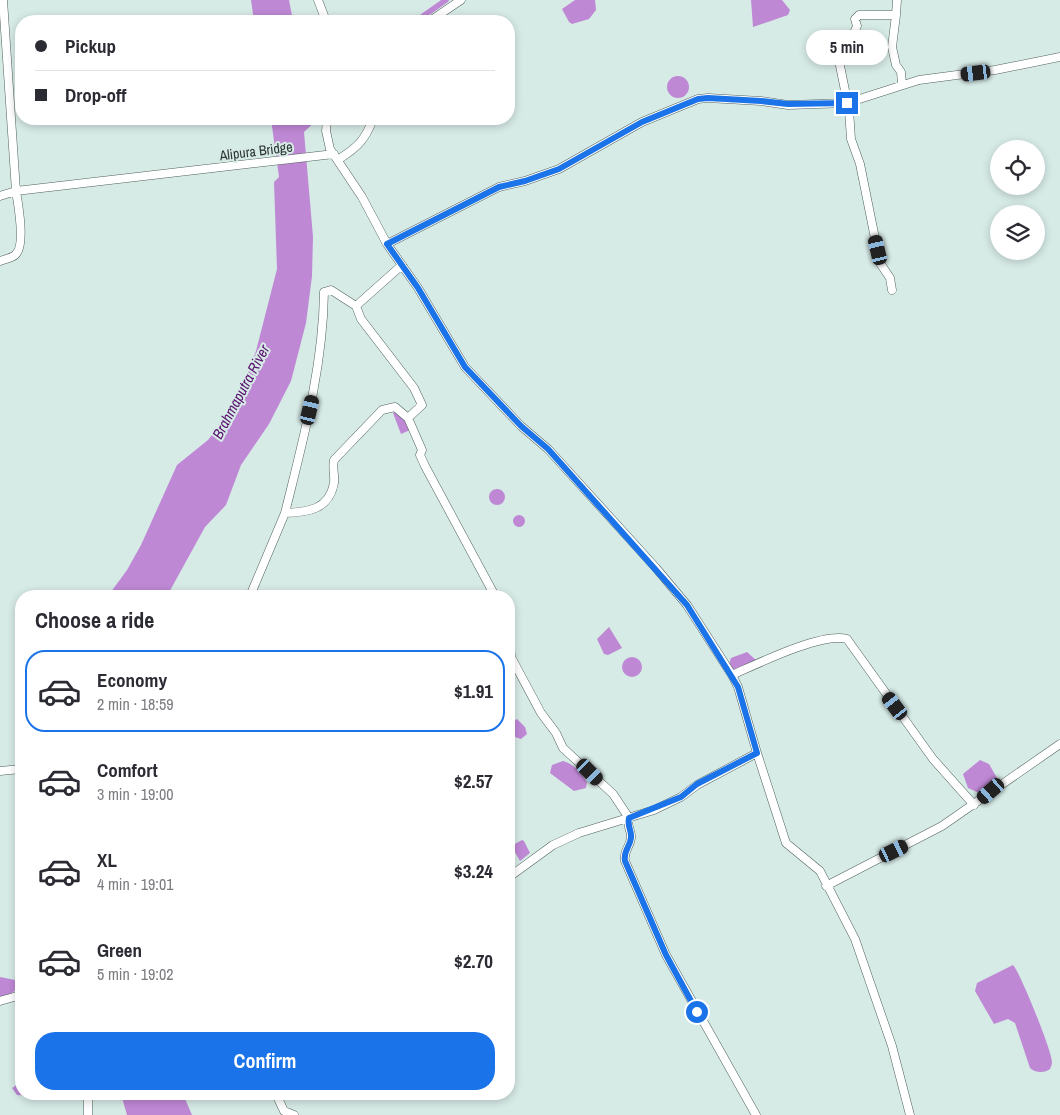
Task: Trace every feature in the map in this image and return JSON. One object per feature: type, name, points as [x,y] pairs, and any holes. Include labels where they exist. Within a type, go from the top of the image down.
[{"type":"street","points":[[0,261],[15,256],[18,251],[20,237],[3,0]]},
{"type":"street","points":[[318,0],[324,15]]},
{"type":"street","points":[[439,15],[461,0]]},
{"type":"street","points":[[897,0],[892,47],[896,65],[900,68],[902,84]]},
{"type":"street","points":[[892,290],[890,278],[880,263],[860,164],[851,139],[847,103],[836,51],[842,40],[852,35],[857,26],[855,19],[859,15],[896,15]]},
{"type":"street","points":[[387,244],[499,187],[525,181],[559,169],[642,122],[698,99],[708,98],[788,104],[847,103],[919,80],[994,70],[1060,57]]},
{"type":"street","points":[[327,125],[328,141],[336,157],[387,244],[465,367],[521,426],[548,449],[656,568],[687,605],[732,675],[738,687],[757,753],[788,847],[820,871],[826,886],[856,939],[892,1046],[910,1115]]},
{"type":"street","points":[[336,157],[356,149],[367,134],[371,125]]},
{"type":"street","name":"Alipura Bridge","points":[[0,196],[16,191],[312,157],[336,157]]},
{"type":"street","points":[[356,306],[402,265]]},
{"type":"street","points":[[253,590],[285,513],[314,393],[324,324],[324,292],[331,290],[356,306],[361,319],[422,401],[422,405],[408,418]]},
{"type":"street","points":[[285,513],[309,512],[318,509],[324,504],[333,486],[334,460],[382,410],[395,407],[408,418],[422,450],[420,455],[425,466],[492,590]]},
{"type":"street","points":[[732,675],[796,648],[839,636],[847,639],[933,759],[974,805]]},
{"type":"street","points":[[515,666],[563,748],[613,794],[629,818],[628,823],[631,837],[624,856],[629,870],[666,955],[756,1115]]},
{"type":"street","points":[[826,886],[942,826],[974,805],[1008,778],[1060,744]]},
{"type":"street","points":[[515,873],[553,845],[579,833],[629,818],[681,797],[697,784],[757,753]]},
{"type":"street","points":[[0,771],[15,770]]},
{"type":"street","points":[[0,1001],[15,997]]},
{"type":"street","points":[[88,1100],[88,1115]]},
{"type":"street","points":[[279,1100],[284,1112],[294,1115]]},
{"type":"shaded area","points":[[251,0],[289,0],[292,15],[253,15]]},
{"type":"shaded area","points":[[575,0],[595,0],[596,10],[589,19],[572,24],[562,9]]},
{"type":"shaded area","points":[[751,0],[782,0],[790,10],[788,15],[753,27]]},
{"type":"shaded area","points":[[674,76],[682,76],[689,83],[689,91],[682,98],[674,98],[667,91],[667,83]]},
{"type":"shaded area","points":[[272,125],[312,125],[304,132],[313,237],[312,276],[306,323],[291,381],[269,424],[241,465],[226,505],[205,527],[170,590],[112,590],[127,570],[141,545],[177,465],[208,440],[238,401],[256,351],[277,269],[274,182],[279,177]]},
{"type":"shaded area","points":[[398,411],[405,417],[410,430],[401,434],[393,413]]},
{"type":"shaded area","points":[[494,489],[500,489],[505,494],[503,503],[494,505],[489,500],[489,494]]},
{"type":"shaded area","points":[[521,515],[524,516],[524,526],[517,527],[514,526],[513,519],[514,516]]},
{"type":"shaded area","points":[[609,627],[622,648],[608,655],[604,654],[597,639]]},
{"type":"shaded area","points":[[747,652],[757,661],[735,671],[729,664],[731,658]]},
{"type":"shaded area","points":[[632,657],[639,660],[642,667],[639,674],[632,677],[625,674],[622,667],[625,660]]},
{"type":"shaded area","points":[[517,719],[525,727],[527,734],[521,739],[515,737],[515,720]]},
{"type":"shaded area","points":[[980,760],[989,764],[997,778],[996,784],[979,793],[968,788],[963,774]]},
{"type":"shaded area","points":[[563,761],[571,764],[580,772],[587,782],[586,788],[574,791],[550,773],[552,765]]},
{"type":"shaded area","points":[[522,840],[524,841],[530,853],[520,861],[515,852],[515,844]]},
{"type":"shaded area","points":[[1013,965],[1028,995],[1051,1055],[1050,1069],[1045,1071],[1037,1072],[1030,1068],[1015,1023],[1008,1019],[994,1024],[975,991],[977,983]]},
{"type":"shaded area","points":[[0,977],[15,980],[15,991],[7,996],[0,996]]},
{"type":"shaded area","points":[[123,1100],[186,1100],[192,1115],[127,1115]]},
{"type":"waterway","points":[[425,15],[446,0]]},
{"type":"route","points":[[697,1012],[666,955],[654,923],[625,861],[624,852],[631,837],[628,828],[629,818],[654,810],[681,797],[697,784],[757,753],[738,687],[709,637],[687,605],[656,568],[548,449],[521,426],[465,367],[418,288],[387,244],[434,222],[472,199],[499,187],[525,181],[559,169],[642,122],[698,99],[713,98],[718,100],[813,105],[847,103]]},
{"type":"water label","name":"Brahmaputra River","points":[[241,392]]}]
